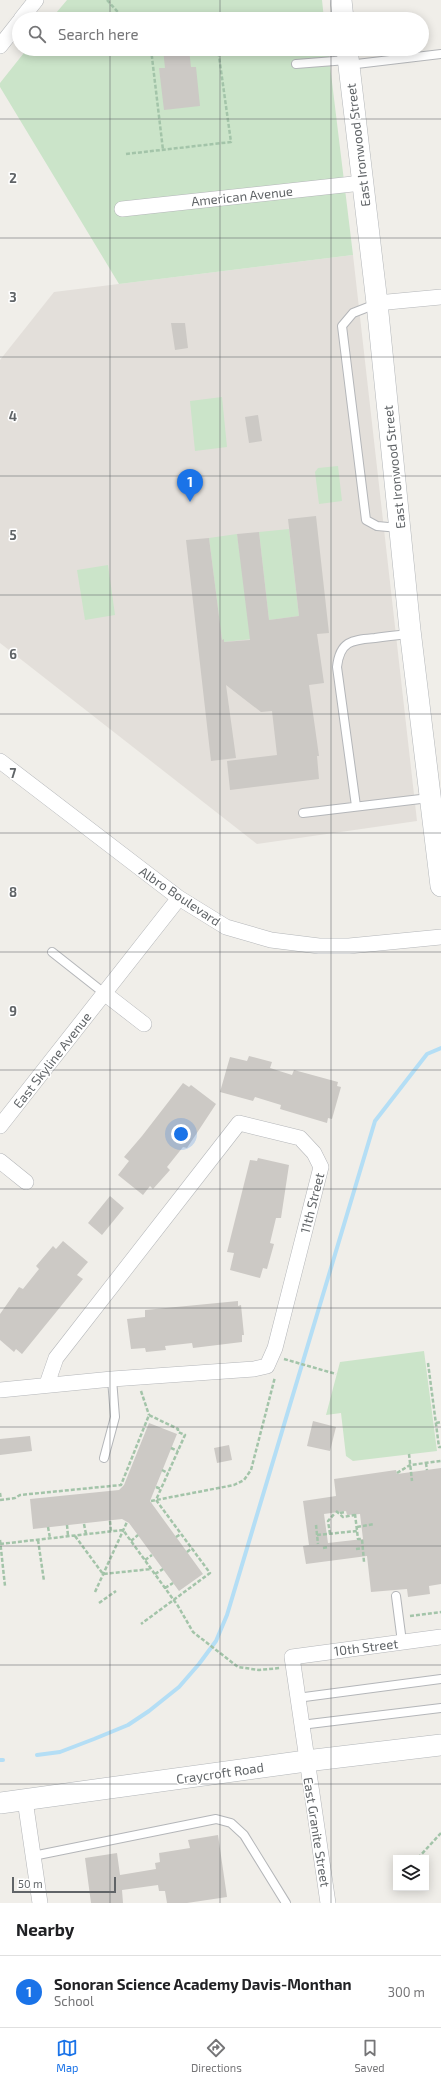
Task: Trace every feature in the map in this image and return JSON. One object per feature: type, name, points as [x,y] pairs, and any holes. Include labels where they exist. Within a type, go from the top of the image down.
[{"type":"street","points":[[27,12],[36,0]]},
{"type":"street","points":[[341,0],[342,12]]},
{"type":"street","points":[[0,46],[10,27]]},
{"type":"street","name":"East Ironwood Street","points":[[348,58],[377,303],[410,634],[441,886]]},
{"type":"street","name":"American Avenue","points":[[122,209],[362,183]]},
{"type":"street","points":[[377,303],[441,297]]},
{"type":"street","name":"Albro Boulevard","points":[[0,761],[179,898],[226,927],[271,940],[320,946],[349,946],[441,937]]},
{"type":"street","name":"East Skyline Avenue","points":[[0,1126],[179,898]]},
{"type":"street","points":[[104,993],[144,1024]]},
{"type":"street","name":"11th Street","points":[[0,1390],[47,1384],[254,1369],[267,1366],[275,1348],[321,1167],[314,1152],[300,1138],[239,1124],[56,1358],[47,1384]]},
{"type":"street","points":[[0,1161],[26,1182]]},
{"type":"street","name":"10th Street","points":[[292,1661],[402,1642],[441,1637]]},
{"type":"street","name":"East Granite Street","points":[[292,1661],[328,1903]]},
{"type":"street","name":"Craycroft Road","points":[[0,1803],[306,1761],[441,1745]]},
{"type":"street","points":[[25,1800],[40,1903]]},
{"type":"lane","points":[[429,55],[441,54]]},
{"type":"lane","points":[[296,64],[348,58],[394,56]]},
{"type":"lane","points":[[377,303],[353,313],[342,326],[366,520],[377,526],[400,528]]},
{"type":"lane","points":[[356,806],[337,667],[338,656],[342,648],[352,640],[410,634]]},
{"type":"lane","points":[[303,813],[429,798]]},
{"type":"lane","points":[[52,952],[104,993]]},
{"type":"lane","points":[[104,1458],[115,1417],[112,1379]]},
{"type":"lane","points":[[396,1596],[402,1642]]},
{"type":"lane","points":[[297,1698],[441,1679]]},
{"type":"lane","points":[[301,1725],[441,1708]]},
{"type":"lane","points":[[33,1856],[216,1819],[231,1823],[244,1835],[286,1903]]},
{"type":"path","points":[[107,0],[118,12]]},
{"type":"path","points":[[152,56],[163,150]]},
{"type":"path","points":[[126,154],[231,142],[219,56]]},
{"type":"path","points":[[280,1358],[336,1374]]},
{"type":"path","points":[[428,1363],[439,1447],[441,1447]]},
{"type":"path","points":[[151,1501],[234,1485],[244,1480],[251,1470],[276,1375]]},
{"type":"path","points":[[0,1493],[0,1500],[44,1492],[121,1486],[143,1435],[149,1415],[136,1377]]},
{"type":"path","points":[[149,1415],[175,1426],[178,1429],[178,1432],[185,1435],[156,1500]]},
{"type":"path","points":[[436,1423],[441,1422]]},
{"type":"path","points":[[171,1448],[178,1451]]},
{"type":"path","points":[[409,1454],[412,1481]]},
{"type":"path","points":[[397,1473],[410,1465],[441,1461]]},
{"type":"path","points":[[426,1463],[427,1470]]},
{"type":"path","points":[[162,1470],[168,1472]]},
{"type":"path","points":[[106,1486],[106,1491]]},
{"type":"path","points":[[156,1487],[161,1489]]},
{"type":"path","points":[[82,1489],[82,1494]]},
{"type":"path","points":[[62,1491],[63,1496]]},
{"type":"path","points":[[44,1492],[45,1498]]},
{"type":"path","points":[[141,1624],[210,1572],[156,1500]]},
{"type":"path","points":[[330,1534],[328,1521],[335,1512],[346,1512]]},
{"type":"path","points":[[161,1517],[166,1513]]},
{"type":"path","points":[[339,1513],[343,1517],[355,1515],[358,1540],[362,1539],[364,1562]]},
{"type":"path","points":[[110,1521],[111,1532]]},
{"type":"path","points":[[96,1592],[127,1522]]},
{"type":"path","points":[[84,1524],[86,1534]]},
{"type":"path","points":[[357,1527],[374,1524]]},
{"type":"path","points":[[67,1525],[68,1536]]},
{"type":"path","points":[[316,1525],[318,1544]]},
{"type":"path","points":[[48,1527],[50,1538]]},
{"type":"path","points":[[0,1544],[123,1530]]},
{"type":"path","points":[[123,1530],[174,1600],[188,1625],[201,1639],[227,1659],[238,1666],[248,1669],[270,1670],[292,1661]]},
{"type":"path","points":[[317,1536],[357,1531]]},
{"type":"path","points":[[176,1537],[181,1534]]},
{"type":"path","points":[[131,1541],[138,1535]]},
{"type":"path","points":[[75,1536],[104,1574]]},
{"type":"path","points":[[0,1540],[4,1586]]},
{"type":"path","points":[[38,1540],[44,1581]]},
{"type":"path","points":[[323,1548],[329,1547]]},
{"type":"path","points":[[187,1552],[192,1548]]},
{"type":"path","points":[[356,1549],[363,1548]]},
{"type":"path","points":[[145,1560],[152,1555]]},
{"type":"path","points":[[104,1574],[151,1568]]},
{"type":"path","points":[[155,1574],[163,1569]]},
{"type":"path","points":[[165,1588],[173,1583]]},
{"type":"path","points":[[99,1603],[116,1591]]},
{"type":"path","points":[[410,1616],[441,1612]]},
{"type":"path","points":[[421,1855],[441,1833]]},
{"type":"shaded area","points":[[353,255],[417,821],[257,844],[0,643],[0,360],[54,292]]},
{"type":"green space","points":[[67,0],[322,0],[323,12],[57,12]]},
{"type":"green space","points":[[21,56],[329,56],[353,255],[119,284],[0,87],[0,83]]},
{"type":"green space","points":[[222,397],[227,447],[195,451],[190,401]]},
{"type":"green space","points":[[338,466],[342,501],[319,504],[315,472],[318,468]]},
{"type":"green space","points":[[289,529],[299,616],[269,620],[259,532]]},
{"type":"green space","points":[[237,534],[252,639],[224,642],[224,640],[222,640],[209,538]]},
{"type":"green space","points":[[108,565],[115,615],[85,620],[77,570]]},
{"type":"green space","points":[[424,1351],[437,1451],[353,1461],[346,1456],[341,1413],[326,1415],[340,1362]]},
{"type":"building","points":[[164,56],[190,56],[191,67],[196,67],[200,106],[164,110],[159,68],[165,68]]},
{"type":"building","points":[[171,323],[185,323],[188,348],[175,350]]},
{"type":"building","points":[[258,415],[262,441],[249,443],[245,417]]},
{"type":"building","points":[[316,516],[329,633],[317,634],[324,683],[309,685],[319,756],[317,756],[319,779],[230,790],[227,761],[277,755],[272,711],[261,712],[226,685],[236,758],[211,761],[186,540],[209,538],[222,640],[224,639],[224,642],[250,640],[237,534],[259,532],[269,620],[299,616],[288,519]]},
{"type":"building","points":[[249,1056],[272,1062],[270,1068],[292,1075],[294,1070],[338,1082],[337,1086],[341,1087],[332,1119],[328,1118],[327,1123],[280,1109],[281,1105],[255,1097],[253,1101],[220,1092],[230,1057],[247,1061]]},
{"type":"building","points":[[183,1083],[189,1087],[191,1085],[216,1104],[187,1148],[183,1147],[167,1167],[170,1170],[153,1189],[150,1186],[143,1195],[118,1175],[129,1161],[124,1157]]},
{"type":"building","points":[[258,1158],[289,1165],[281,1218],[276,1218],[270,1243],[274,1244],[267,1269],[263,1268],[260,1278],[230,1270],[234,1253],[227,1252],[250,1160],[257,1161]]},
{"type":"building","points":[[110,1196],[124,1208],[102,1235],[88,1223]]},
{"type":"building","points":[[63,1241],[88,1262],[77,1275],[83,1279],[22,1354],[16,1349],[14,1352],[0,1340],[0,1314],[19,1287],[23,1289],[39,1269],[36,1266],[53,1246],[56,1249]]},
{"type":"building","points":[[238,1301],[238,1306],[241,1305],[244,1335],[242,1335],[242,1342],[193,1348],[192,1343],[165,1346],[166,1350],[146,1352],[145,1348],[131,1349],[127,1319],[145,1317],[145,1310]]},
{"type":"building","points":[[313,1421],[336,1427],[330,1451],[307,1446]]},
{"type":"building","points":[[149,1423],[177,1434],[150,1501],[203,1574],[179,1591],[129,1523],[122,1519],[33,1529],[30,1499],[119,1490],[124,1485]]},
{"type":"building","points":[[30,1436],[32,1451],[0,1455],[0,1439]]},
{"type":"building","points":[[229,1445],[232,1460],[217,1463],[214,1448]]},
{"type":"building","points":[[441,1468],[441,1584],[429,1586],[430,1594],[408,1597],[407,1589],[371,1592],[367,1556],[306,1564],[303,1546],[309,1545],[303,1501],[336,1496],[334,1479],[396,1470],[397,1474]],"holes":[[[346,1511],[347,1515],[360,1514],[363,1539],[328,1543],[324,1514]]]},
{"type":"building","points":[[218,1835],[227,1897],[187,1903],[167,1903],[165,1891],[159,1891],[158,1885],[122,1890],[123,1903],[91,1903],[85,1858],[117,1853],[120,1875],[156,1869],[155,1863],[160,1862],[159,1853],[190,1848],[188,1840]]},
{"type":"waterway","points":[[37,1755],[60,1752],[128,1725],[149,1711],[179,1687],[216,1641],[227,1615],[375,1121],[427,1054],[441,1048]]},
{"type":"place","name":"Sonoran Science Academy Davis-Monthan","points":[[190,502]]}]
